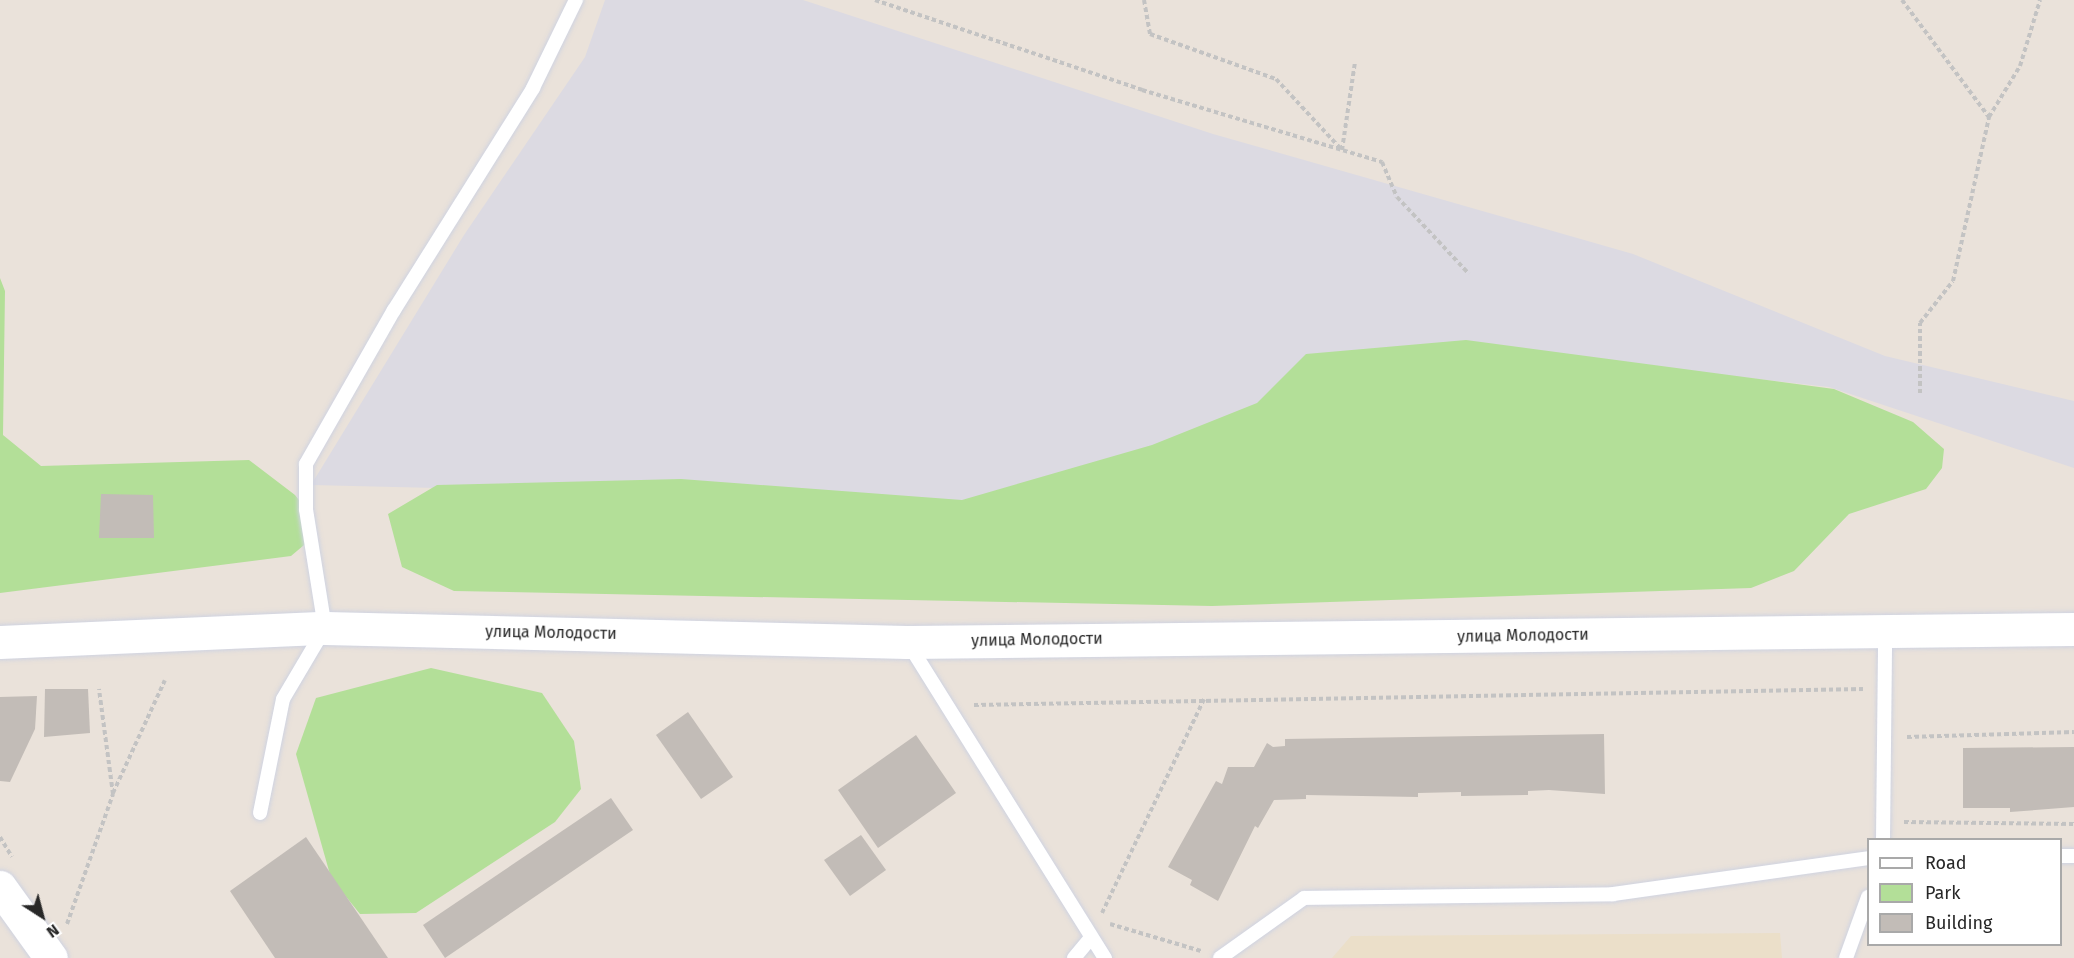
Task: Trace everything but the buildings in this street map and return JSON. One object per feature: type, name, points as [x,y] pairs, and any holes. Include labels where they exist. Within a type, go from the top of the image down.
[{"type":"street","name":"улица Молодости","points":[[0,642],[325,628],[907,642],[2074,629]]},
{"type":"street","points":[[0,886],[57,946]]},
{"type":"lane","points":[[260,813],[283,699],[325,628],[306,509],[306,464],[394,310],[533,88],[576,0]]},
{"type":"lane","points":[[1883,838],[1885,632]]},
{"type":"lane","points":[[907,642],[944,706],[1105,958]]},
{"type":"lane","points":[[1221,958],[1304,898],[1613,894],[1867,858]]},
{"type":"lane","points":[[1846,958],[1867,902]]},
{"type":"lane","points":[[1074,958],[1091,938]]},
{"type":"path","points":[[875,0],[1142,90],[1382,162],[1397,197],[1469,274]]},
{"type":"path","points":[[1144,0],[1150,34],[1276,79],[1342,150]]},
{"type":"path","points":[[1902,0],[1989,117]]},
{"type":"path","points":[[1920,393],[1920,323],[1953,281],[1989,117],[2020,66],[2040,0]]},
{"type":"path","points":[[1342,150],[1355,62]]},
{"type":"path","points":[[57,946],[113,794],[165,680]]},
{"type":"path","points":[[99,689],[113,794]]},
{"type":"path","points":[[944,706],[1204,699],[1884,689]]},
{"type":"path","points":[[1204,699],[1098,921],[1221,958]]},
{"type":"path","points":[[1883,753],[1883,738],[2074,732]]},
{"type":"path","points":[[1882,822],[2074,824]]},
{"type":"shaded area","points":[[605,0],[803,0],[1213,134],[1633,254],[1885,356],[2074,401],[2074,468],[1829,387],[1586,360],[1253,418],[987,501],[311,485],[464,235],[585,57]]},
{"type":"shaded area","points":[[1780,933],[1782,958],[1332,958],[1351,936]]},
{"type":"green space","points":[[0,278],[5,291],[3,435],[41,466],[249,460],[295,495],[306,509],[310,540],[291,556],[0,593]]},
{"type":"green space","points":[[1466,340],[1834,389],[1913,422],[1944,449],[1942,468],[1926,489],[1849,514],[1794,571],[1751,588],[1212,606],[454,591],[402,567],[388,514],[437,485],[681,479],[962,500],[1152,445],[1257,403],[1306,354]]},
{"type":"green space","points":[[431,668],[542,693],[574,741],[581,789],[555,822],[416,913],[360,914],[331,878],[296,754],[316,698]]}]
